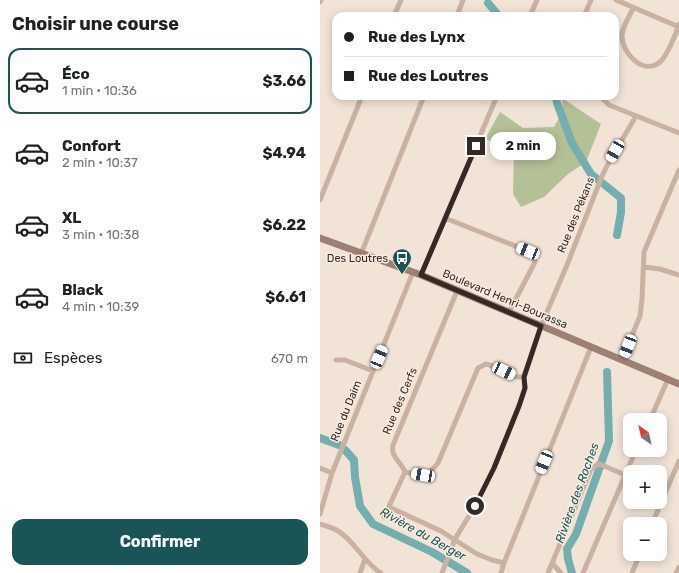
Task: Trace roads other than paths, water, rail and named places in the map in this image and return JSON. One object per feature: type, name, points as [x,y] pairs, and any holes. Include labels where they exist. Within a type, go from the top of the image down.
[{"type":"main road","name":"Boulevard Henri-Bourassa","points":[[321,240],[421,275],[679,384]]},
{"type":"street","points":[[396,12],[401,0]]},
{"type":"street","points":[[459,12],[464,0]]},
{"type":"street","points":[[532,12],[537,0]]},
{"type":"street","points":[[586,12],[591,0]]},
{"type":"street","points":[[616,0],[679,26],[662,60],[654,65],[641,64],[629,56],[626,52],[622,41],[622,34],[633,8]]},
{"type":"street","points":[[320,200],[360,100]]},
{"type":"street","points":[[361,254],[422,100]]},
{"type":"street","points":[[421,275],[495,100]]},
{"type":"street","points":[[604,100],[609,105],[679,132]]},
{"type":"street","name":"Rue des Pékans","points":[[442,573],[454,539],[475,506],[494,468],[519,406],[525,388],[524,377],[541,326],[602,176],[636,116]]},
{"type":"street","points":[[622,360],[640,316],[644,252],[679,170]]},
{"type":"street","points":[[445,218],[528,251],[533,255],[534,262],[509,312]]},
{"type":"street","points":[[644,268],[660,269],[679,275]]},
{"type":"street","name":"Rue du Daim","points":[[320,514],[332,473],[413,272]]},
{"type":"street","name":"Rue des Cerfs","points":[[405,472],[393,453],[393,445],[457,291]]},
{"type":"street","points":[[502,573],[504,563],[591,347]]},
{"type":"street","points":[[336,360],[346,360],[373,371]]},
{"type":"street","points":[[384,518],[405,472],[423,475],[429,473],[438,463],[478,368],[486,364],[517,377],[524,377]]},
{"type":"street","points":[[653,413],[668,379]]},
{"type":"street","points":[[655,517],[679,460]]},
{"type":"street","points":[[548,573],[588,475],[594,466],[600,464],[623,475]]},
{"type":"street","points":[[320,468],[332,473]]},
{"type":"street","points":[[583,573],[623,481]]},
{"type":"street","points":[[389,507],[441,531],[477,554],[504,563]]},
{"type":"street","points":[[320,524],[337,531],[365,558],[374,569],[381,573]]},
{"type":"street","points":[[360,573],[365,558]]},
{"type":"street","points":[[632,573],[637,561]]},
{"type":"street","points":[[552,563],[561,573]]},
{"type":"street","points":[[676,573],[679,567]]},
{"type":"waterway","name":"Rivière des Roches","points":[[488,3],[496,12]]},
{"type":"waterway","name":"Rivière des Roches","points":[[557,100],[572,143],[591,174],[621,198],[621,212],[617,235]]},
{"type":"waterway","name":"Rivière des Roches","points":[[572,573],[567,549],[576,534],[609,441],[607,372]]},
{"type":"waterway","name":"Rivière du Berger","points":[[320,438],[339,445]]},
{"type":"waterway","name":"Rivière du Berger","points":[[345,450],[354,460],[355,477],[360,506],[373,524],[432,552],[467,573]]},
{"type":"place","name":"Des Loutres","points":[[402,275]]}]
